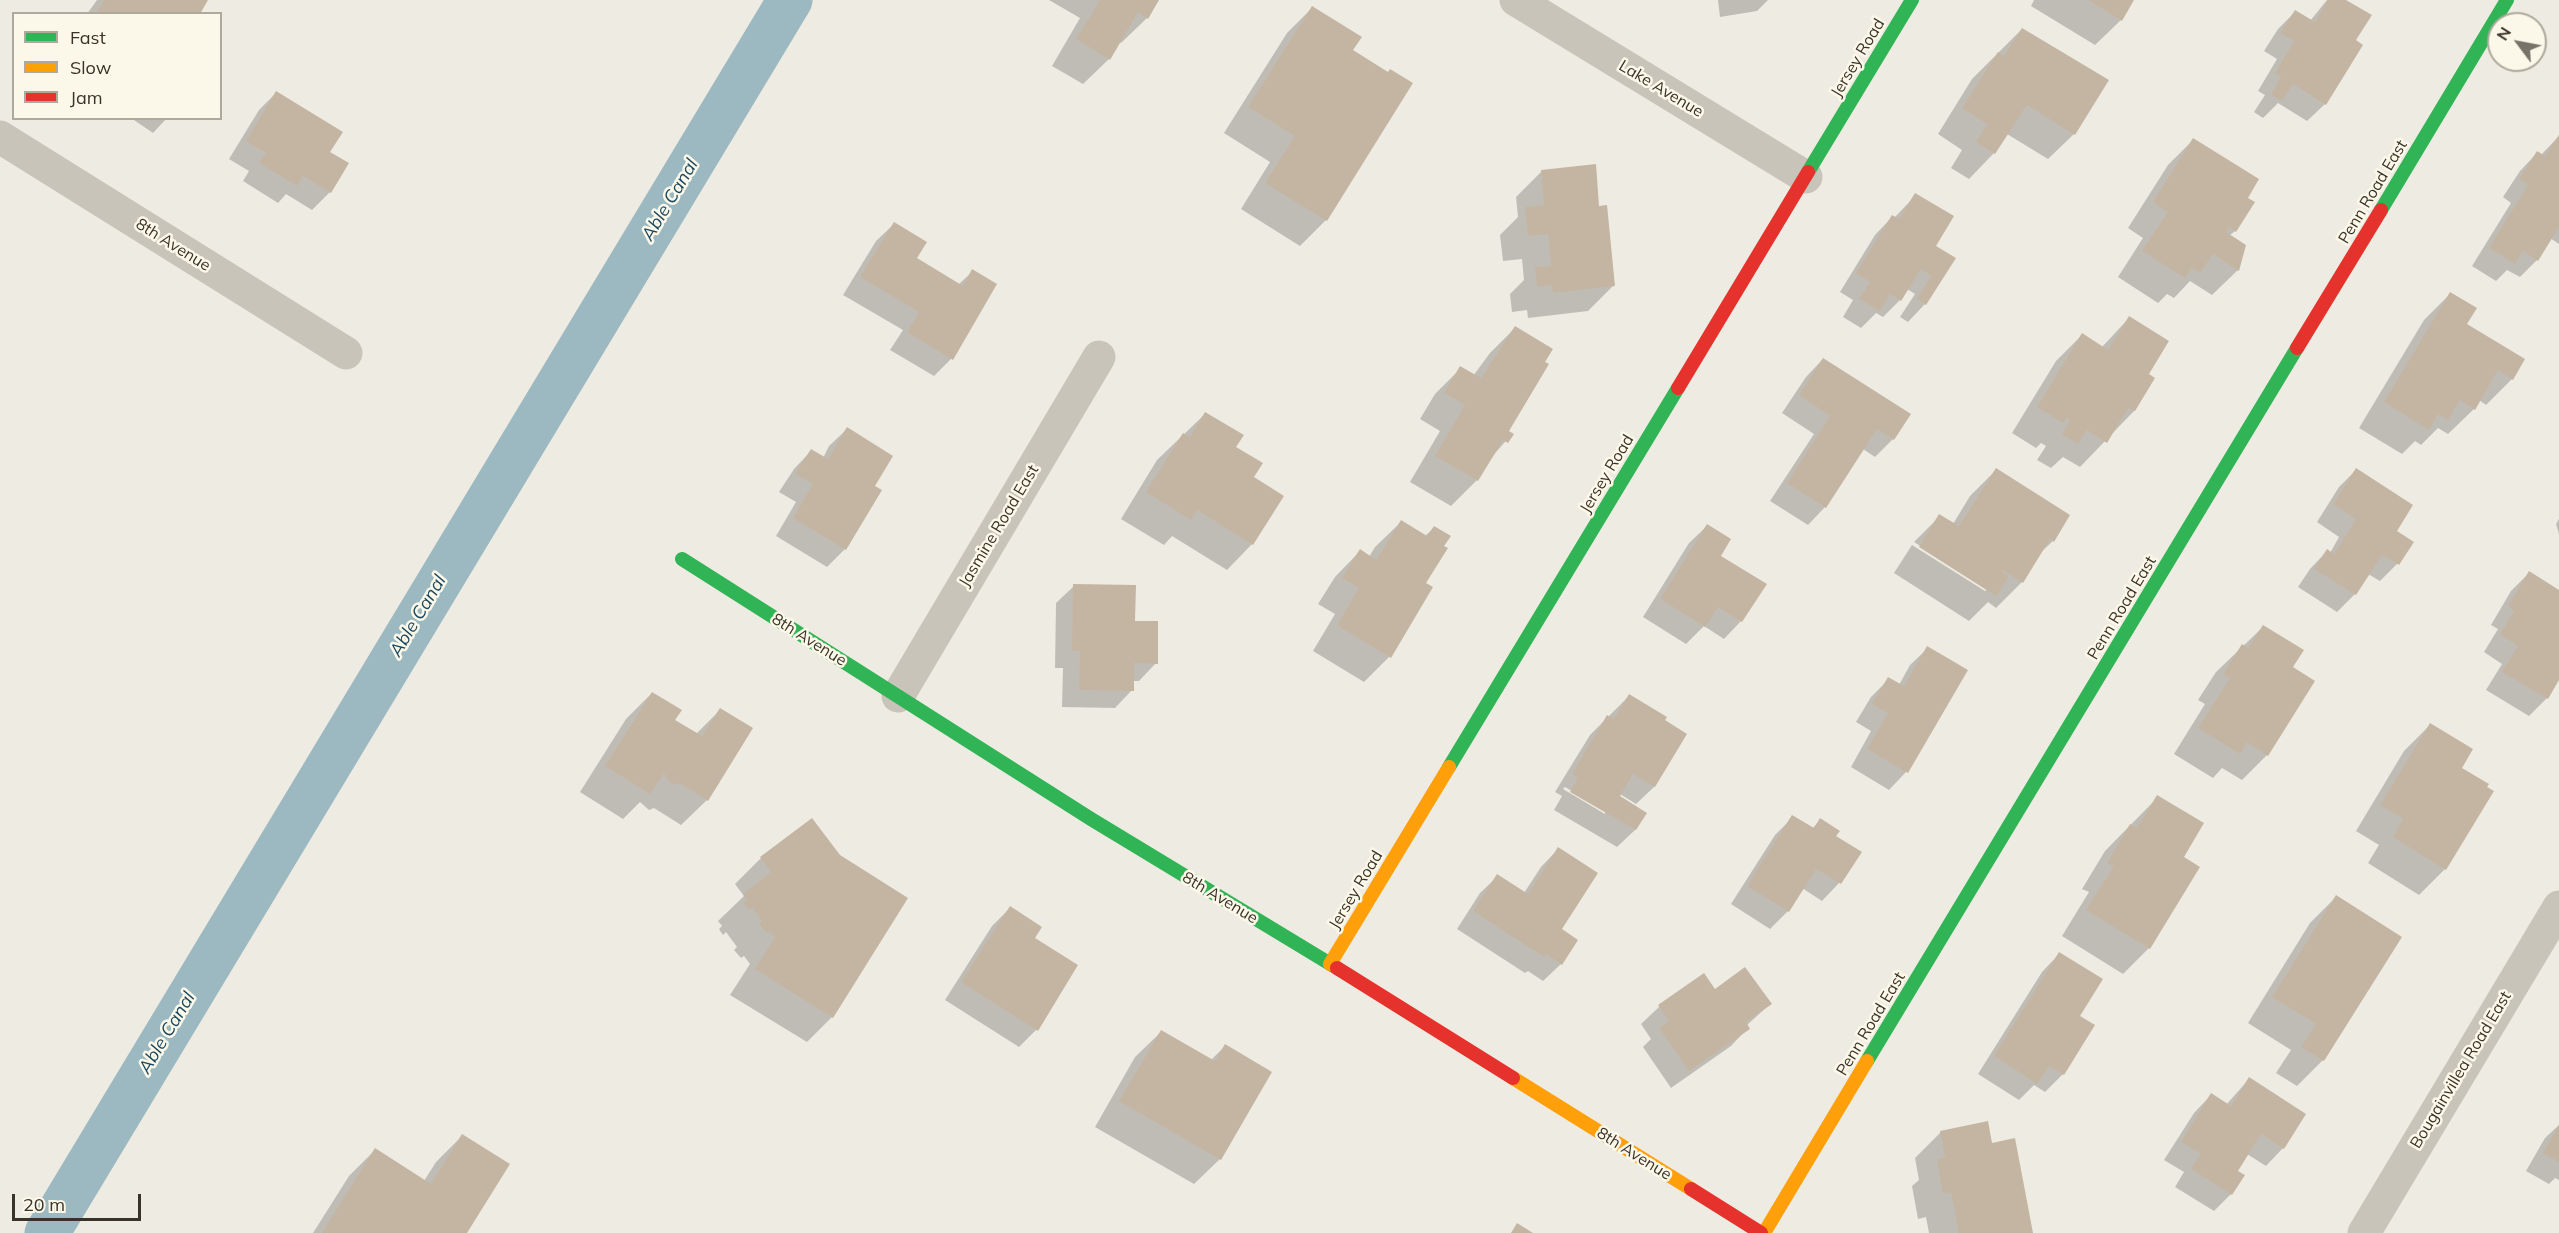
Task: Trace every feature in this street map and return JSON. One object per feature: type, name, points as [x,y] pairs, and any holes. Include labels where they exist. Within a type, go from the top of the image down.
[{"type":"street","name":"Lake Avenue","points":[[1516,0],[1806,177]]},
{"type":"street","name":"Jersey Road","points":[[1330,964],[1912,0]]},
{"type":"street","name":"Penn Road East","points":[[1762,1233],[2507,0]]},
{"type":"street","name":"8th Avenue","points":[[0,137],[346,352]]},
{"type":"street","name":"Jasmine Road East","points":[[898,696],[1099,357]]},
{"type":"street","name":"8th Avenue","points":[[682,559],[1091,819],[1330,964],[1762,1233]]},
{"type":"street","name":"Bougainvillea Road East","points":[[2364,1233],[2559,907]]},
{"type":"building","points":[[104,0],[208,0],[201,12],[97,12]]},
{"type":"building","points":[[1100,0],[1159,0],[1148,19],[1138,12],[1110,60],[1076,39]]},
{"type":"building","points":[[2088,0],[2134,0],[2122,21]]},
{"type":"building","points":[[2328,0],[2346,0],[2372,15],[2356,40],[2363,45],[2326,105],[2293,84],[2282,101],[2271,94],[2281,77],[2275,73],[2294,41],[2280,33],[2295,10],[2315,22]]},
{"type":"building","points":[[1312,6],[1362,37],[1353,50],[1388,72],[1390,69],[1413,83],[1327,221],[1265,183],[1295,136],[1248,107]]},
{"type":"building","points":[[2022,28],[2109,80],[2075,135],[2027,105],[1995,154],[1976,142],[1987,124],[1962,108],[1998,52],[2004,56]]},
{"type":"building","points":[[276,91],[343,132],[330,152],[349,163],[331,193],[303,176],[297,186],[259,163],[266,153],[246,141]]},
{"type":"building","points":[[2559,135],[2559,227],[2538,261],[2523,251],[2515,264],[2489,248],[2528,185],[2519,179],[2537,151],[2545,156]]},
{"type":"building","points":[[2193,138],[2259,179],[2248,198],[2255,202],[2236,232],[2229,227],[2226,232],[2246,245],[2239,271],[2213,254],[2200,273],[2191,268],[2185,278],[2142,251],[2168,212],[2153,202]]},
{"type":"building","points":[[1596,164],[1599,206],[1607,205],[1615,286],[1553,293],[1552,285],[1537,287],[1535,267],[1551,266],[1548,234],[1528,236],[1525,207],[1544,205],[1541,170]]},
{"type":"building","points":[[1915,193],[1954,216],[1936,246],[1956,258],[1926,305],[1917,299],[1931,276],[1921,269],[1901,301],[1890,294],[1880,311],[1859,299],[1870,282],[1856,273],[1892,215],[1899,219]]},
{"type":"building","points":[[894,222],[927,242],[917,258],[963,286],[972,269],[997,284],[953,360],[907,332],[919,312],[860,277]]},
{"type":"building","points":[[2450,292],[2477,308],[2467,324],[2525,359],[2513,380],[2498,370],[2475,410],[2460,400],[2448,420],[2438,414],[2429,430],[2384,402]]},
{"type":"building","points":[[2129,316],[2169,341],[2149,374],[2155,378],[2135,411],[2128,408],[2107,443],[2087,430],[2078,444],[2062,434],[2070,420],[2067,418],[2063,423],[2037,407],[2082,333],[2108,350]]},
{"type":"building","points":[[1515,326],[1553,349],[1545,362],[1549,364],[1509,431],[1514,434],[1508,443],[1503,440],[1478,481],[1435,456],[1465,405],[1444,393],[1460,366],[1481,378]]},
{"type":"building","points":[[1823,358],[1911,414],[1894,440],[1877,429],[1826,508],[1787,483],[1830,416],[1799,395]]},
{"type":"building","points":[[1205,412],[1244,435],[1236,447],[1263,463],[1254,477],[1284,496],[1253,545],[1197,510],[1191,520],[1146,492],[1183,433],[1190,437]]},
{"type":"building","points":[[847,427],[893,456],[875,486],[882,490],[846,550],[793,518],[813,484],[795,474],[811,449],[828,459]]},
{"type":"building","points":[[1996,468],[2070,515],[2054,542],[2050,539],[2023,583],[2003,570],[2002,572],[2009,576],[1996,596],[1919,547],[1939,514],[1959,526]]},
{"type":"building","points":[[2356,468],[2413,505],[2397,531],[2414,542],[2399,565],[2382,555],[2356,595],[2314,569],[2327,549],[2334,554],[2356,519],[2333,504]]},
{"type":"building","points":[[1401,520],[1427,536],[1434,526],[1451,536],[1444,546],[1448,548],[1426,583],[1433,587],[1391,658],[1337,625],[1359,588],[1342,578],[1360,549],[1376,560]]},
{"type":"building","points":[[1707,524],[1731,539],[1721,556],[1767,584],[1742,622],[1718,607],[1705,627],[1660,599]]},
{"type":"building","points":[[2529,571],[2559,590],[2559,680],[2548,699],[2502,672],[2518,646],[2500,634],[2514,611],[2508,606]]},
{"type":"building","points":[[1073,584],[1136,585],[1135,621],[1158,621],[1158,664],[1134,663],[1134,691],[1079,690],[1080,651],[1072,651]]},
{"type":"building","points":[[2263,625],[2304,650],[2293,667],[2315,681],[2268,756],[2247,742],[2240,754],[2198,728],[2230,678],[2223,674],[2242,644],[2248,648]]},
{"type":"building","points":[[1927,646],[1968,670],[1908,773],[1867,749],[1888,713],[1872,704],[1888,677],[1904,686]]},
{"type":"building","points":[[652,692],[682,710],[675,720],[702,736],[720,708],[753,728],[708,801],[680,783],[675,785],[667,779],[664,773],[650,794],[605,766]]},
{"type":"building","points":[[1629,694],[1667,717],[1665,720],[1687,734],[1655,787],[1633,774],[1620,796],[1647,813],[1636,830],[1570,792],[1578,778],[1572,774],[1607,715],[1614,719]]},
{"type":"building","points":[[2430,723],[2473,749],[2462,768],[2489,784],[2487,787],[2494,791],[2446,870],[2393,837],[2403,819],[2380,805]]},
{"type":"building","points":[[2157,795],[2204,823],[2184,857],[2200,867],[2150,949],[2086,910],[2114,866],[2107,863],[2130,824],[2137,828]]},
{"type":"building","points":[[1792,815],[1814,828],[1820,818],[1840,831],[1836,836],[1862,852],[1841,884],[1816,869],[1789,912],[1747,886]]},
{"type":"building","points":[[812,818],[840,855],[908,898],[833,1018],[755,969],[775,937],[770,931],[767,933],[759,924],[762,921],[752,907],[749,910],[743,903],[747,900],[743,894],[771,872],[760,857]]},
{"type":"building","points":[[1558,847],[1598,873],[1562,929],[1578,940],[1562,965],[1546,954],[1544,957],[1473,911],[1497,874],[1528,894]]},
{"type":"building","points":[[2336,895],[2402,937],[2324,1061],[2301,1047],[2316,1024],[2272,997]]},
{"type":"building","points":[[1010,906],[1042,927],[1035,938],[1078,965],[1038,1031],[961,982]]},
{"type":"building","points":[[2059,952],[2103,979],[2080,1016],[2095,1025],[2064,1075],[2049,1066],[2037,1084],[1994,1056]]},
{"type":"building","points":[[1745,967],[1772,1004],[1746,1022],[1750,1029],[1689,1071],[1659,1028],[1669,1021],[1658,1005],[1704,973],[1715,989]]},
{"type":"building","points":[[1161,1030],[1215,1061],[1225,1044],[1272,1072],[1221,1160],[1119,1101]]},
{"type":"building","points":[[2249,1077],[2306,1114],[2284,1149],[2261,1134],[2238,1171],[2245,1175],[2232,1195],[2191,1169],[2201,1154],[2181,1142],[2211,1093],[2231,1106]]},
{"type":"building","points":[[1988,1121],[1992,1143],[2015,1138],[2033,1233],[1959,1233],[1951,1192],[1943,1194],[1937,1159],[1945,1158],[1940,1131]]},
{"type":"building","points":[[2559,1125],[2559,1162],[2543,1153]]},
{"type":"building","points":[[462,1134],[510,1164],[467,1233],[322,1233],[375,1148],[431,1184]]},
{"type":"building","points":[[1517,1223],[1533,1233],[1511,1233]]},
{"type":"waterway","name":"Able Canal","points":[[47,1233],[790,0]]},
{"type":"traffic: fast","points":[[1808,172],[1912,0]]},
{"type":"traffic: fast","points":[[2381,210],[2507,0]]},
{"type":"traffic: fast","points":[[1867,1061],[2297,348]]},
{"type":"traffic: fast","points":[[1449,767],[1678,388]]},
{"type":"traffic: fast","points":[[682,559],[1091,819],[1337,968]]},
{"type":"traffic: slow","points":[[1330,964],[1449,767]]},
{"type":"traffic: slow","points":[[1764,1233],[1867,1061]]},
{"type":"traffic: slow","points":[[1513,1078],[1691,1189]]},
{"type":"traffic: jam","points":[[1678,388],[1808,172]]},
{"type":"traffic: jam","points":[[2297,348],[2381,210]]},
{"type":"traffic: jam","points":[[1337,968],[1513,1078]]},
{"type":"traffic: jam","points":[[1691,1189],[1761,1233]]}]
